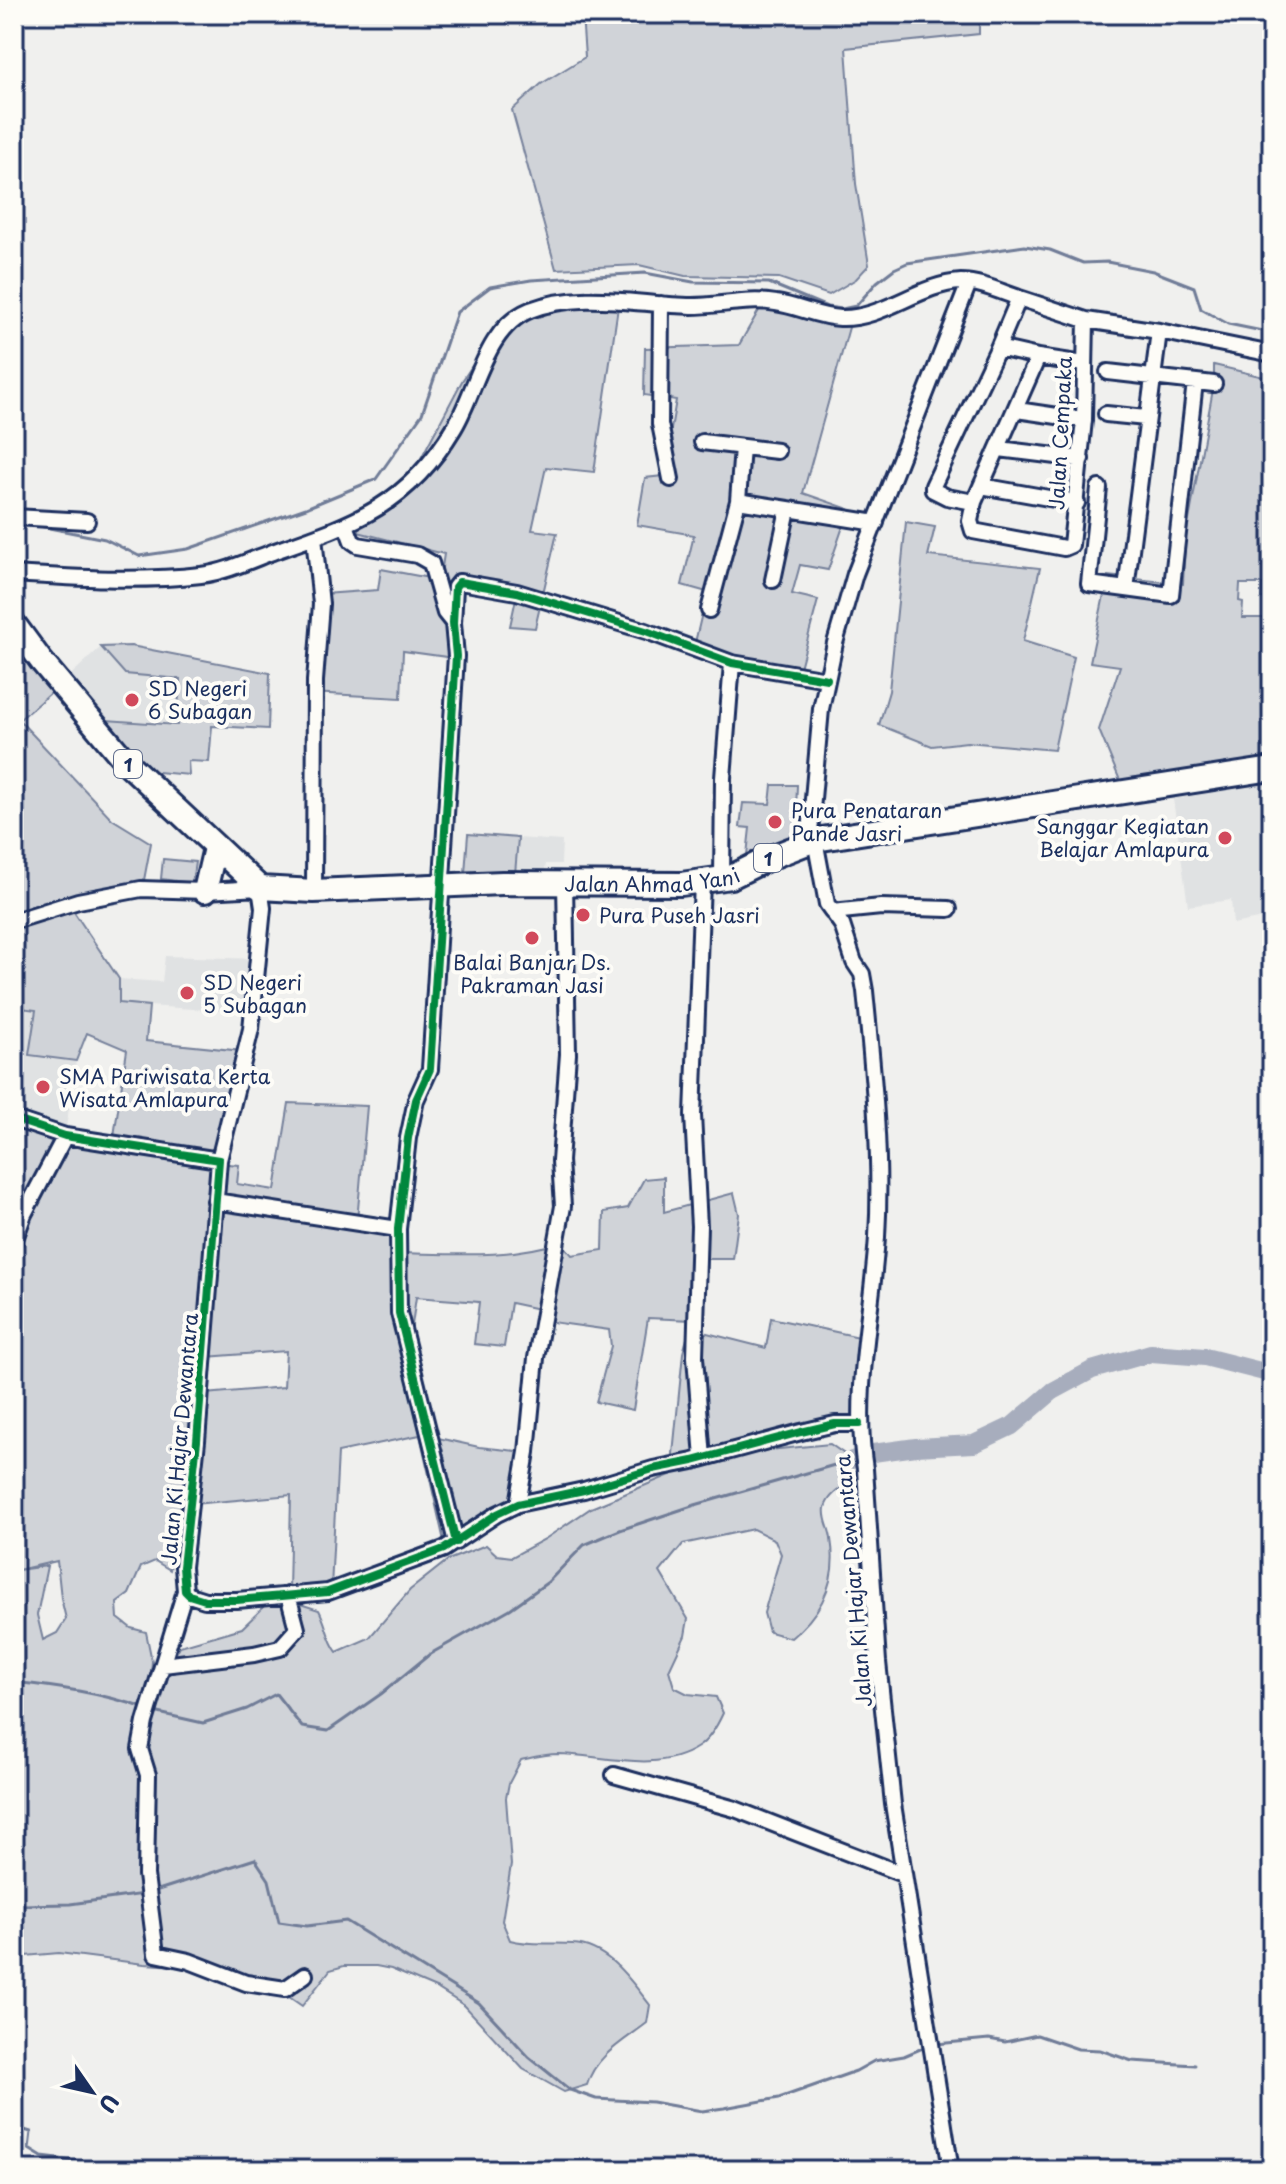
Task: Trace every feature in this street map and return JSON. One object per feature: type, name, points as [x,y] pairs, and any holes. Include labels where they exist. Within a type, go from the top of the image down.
[{"type":"highway","name":"1","points":[[14,624],[126,762],[260,888]]},
{"type":"highway","name":"Jalan Ahmad Yani","points":[[260,888],[314,891],[712,881],[812,842],[1272,769]]},
{"type":"highway","points":[[205,891],[215,848]]},
{"type":"street","points":[[14,574],[134,580],[203,575],[346,525],[386,505],[429,464],[456,425],[491,348],[508,323],[544,305],[583,299],[692,306],[766,301],[842,318],[865,314],[952,283],[969,283],[1086,320],[1272,354]]},
{"type":"street","points":[[859,1424],[877,1237],[876,1104],[862,974],[854,962],[842,925],[827,904],[812,842],[821,709],[855,574],[969,283]]},
{"type":"street","points":[[1019,298],[933,490],[941,495],[974,502],[1038,357]]},
{"type":"street","points":[[661,304],[660,424],[671,479]]},
{"type":"street","name":"Jalan Cempaka","points":[[974,502],[971,527],[977,533],[1069,547],[1073,542],[1084,420],[1086,320]]},
{"type":"street","points":[[1126,589],[1159,331]]},
{"type":"street","points":[[998,348],[1084,364]]},
{"type":"street","points":[[1108,372],[1214,384]]},
{"type":"street","points":[[1099,488],[1089,584],[1171,595],[1195,382]]},
{"type":"street","points":[[1017,410],[1084,420]]},
{"type":"street","points":[[1106,414],[1146,418]]},
{"type":"street","points":[[702,442],[777,451]]},
{"type":"street","points":[[709,610],[738,501],[742,447]]},
{"type":"street","points":[[999,449],[1081,459]]},
{"type":"street","points":[[981,486],[1077,503]]},
{"type":"street","points":[[738,501],[876,523]]},
{"type":"street","points":[[773,580],[788,509]]},
{"type":"street","points":[[14,517],[87,521]]},
{"type":"street","points":[[346,525],[356,544],[417,555],[431,563],[445,613],[453,623]]},
{"type":"street","points":[[314,537],[321,604],[315,681],[314,891]]},
{"type":"street","points":[[456,1542],[399,1313],[398,1229],[413,1111],[430,1069],[456,656],[453,623],[455,587],[459,582],[517,592],[646,631],[732,663],[827,679]]},
{"type":"street","points":[[703,1458],[695,1324],[698,1175],[693,1106],[732,663]]},
{"type":"street","points":[[518,1504],[527,1452],[536,1358],[563,1206],[560,1161],[568,1054],[565,883]]},
{"type":"street","points":[[14,921],[102,895],[156,889],[205,891],[260,888]]},
{"type":"street","name":"Jalan Ki Hajar Dewantara","points":[[260,888],[263,908],[251,1029],[219,1160],[197,1441],[183,1567],[185,1591],[196,1598],[212,1600],[311,1595],[341,1588],[444,1549],[518,1504],[573,1493],[653,1469],[835,1424],[859,1424],[878,1662],[902,1874],[951,2170]]},
{"type":"street","points":[[832,912],[881,907],[949,909]]},
{"type":"street","points":[[14,1119],[49,1133],[219,1160]]},
{"type":"street","points":[[14,1242],[24,1214],[65,1136]]},
{"type":"street","points":[[215,1201],[398,1229]]},
{"type":"street","points":[[185,1591],[145,1722],[140,1749],[148,1775],[146,1875],[156,1954],[189,1961],[246,1983],[285,1989],[305,1975]]},
{"type":"street","points":[[163,1665],[280,1648],[297,1629],[288,1595]]},
{"type":"street","points":[[614,1775],[735,1809],[902,1874]]},
{"type":"shaded area","points":[[582,14],[979,14],[979,34],[846,48],[856,184],[869,265],[856,279],[829,295],[779,278],[685,276],[639,265],[556,269],[512,110],[541,84],[585,57]]},
{"type":"shaded area","points":[[619,300],[594,472],[546,467],[532,530],[557,533],[535,628],[510,626],[517,594],[460,585],[454,658],[403,651],[401,698],[311,693],[307,673],[324,594],[378,590],[381,569],[440,580],[444,554],[358,532],[374,505],[411,477],[462,381],[500,324],[518,314]]},
{"type":"shaded area","points":[[765,300],[824,316],[853,313],[803,493],[849,509],[828,570],[800,565],[792,594],[818,600],[797,679],[693,651],[707,592],[682,585],[694,535],[637,525],[645,478],[663,476],[676,400],[644,395],[645,348],[739,345]]},
{"type":"shaded area","points":[[1214,365],[1272,379],[1272,599],[1261,598],[1262,584],[1240,584],[1239,601],[1243,602],[1242,618],[1272,618],[1272,762],[1121,783],[1099,730],[1120,666],[1090,662],[1108,576],[1183,584],[1185,542],[1214,384]]},
{"type":"shaded area","points":[[906,522],[935,527],[928,556],[1040,568],[1023,641],[1074,657],[1054,750],[967,742],[932,746],[879,725],[889,691]]},
{"type":"shaded area","points":[[131,646],[270,673],[268,729],[212,726],[209,762],[188,761],[189,775],[136,770],[96,732],[106,720],[177,725],[180,679],[125,674],[101,647]]},
{"type":"shaded area","name":"SD Negeri 6 Subagan","points":[[101,647],[125,674],[180,679],[177,725],[106,720],[66,679]]},
{"type":"shaded area","points":[[19,654],[55,689],[19,720],[112,819],[151,843],[141,896],[70,906],[119,979],[119,1003],[149,1006],[146,1041],[242,1051],[217,1163],[239,1165],[237,1184],[275,1190],[289,1103],[367,1106],[357,1221],[402,1223],[398,1253],[501,1253],[561,1242],[572,1255],[603,1250],[604,1212],[628,1208],[644,1179],[664,1177],[664,1212],[734,1193],[739,1214],[733,1259],[702,1259],[703,1332],[766,1348],[771,1318],[864,1338],[857,1399],[851,1421],[672,1464],[683,1353],[692,1320],[648,1318],[633,1410],[596,1402],[611,1346],[609,1330],[537,1320],[539,1309],[511,1303],[504,1347],[474,1344],[479,1302],[416,1297],[410,1339],[399,1342],[420,1434],[479,1447],[526,1452],[519,1502],[444,1541],[420,1435],[338,1452],[331,1588],[289,1592],[291,1495],[182,1505],[170,1570],[155,1561],[141,1567],[129,1594],[117,1603],[118,1618],[131,1628],[146,1632],[152,1661],[151,1675],[165,1673],[180,1646],[242,1628],[266,1605],[297,1603],[319,1610],[337,1652],[369,1638],[410,1590],[448,1560],[486,1545],[497,1555],[512,1557],[591,1508],[682,1470],[759,1451],[830,1444],[850,1458],[851,1482],[832,1496],[825,1508],[833,1554],[830,1582],[811,1618],[791,1638],[769,1632],[764,1613],[781,1554],[775,1540],[753,1529],[683,1544],[660,1572],[688,1619],[685,1636],[669,1670],[674,1687],[688,1694],[716,1697],[723,1713],[702,1744],[665,1760],[630,1761],[558,1754],[535,1757],[521,1760],[509,1783],[506,1798],[511,1865],[502,1921],[510,1940],[573,1944],[597,1951],[617,1966],[650,2005],[647,2023],[603,2057],[587,2085],[564,2092],[523,2069],[465,2006],[438,1989],[391,1969],[344,1966],[330,1970],[302,2006],[289,1997],[196,1967],[59,1953],[14,1957],[14,1112],[66,1128],[114,1136],[127,1050],[87,1033],[76,1061],[29,1055],[36,1010],[14,1007],[14,659]],"holes":[[[286,1351],[284,1387],[194,1395],[193,1358]],[[57,1561],[66,1619],[57,1633],[43,1640],[37,1615],[47,1566],[18,1570]]]},
{"type":"shaded area","name":"Sanggar Kegiatan Belajar Amlapura","points":[[1269,783],[1272,916],[1233,924],[1231,900],[1188,906],[1173,799]]},
{"type":"shaded area","points":[[772,785],[797,785],[795,835],[747,855],[750,828],[740,827],[743,803],[770,804]]},
{"type":"shaded area","points":[[468,834],[518,838],[515,874],[465,873]]},
{"type":"shaded area","points":[[518,838],[562,841],[561,864],[546,864],[544,875],[515,874]]},
{"type":"shaded area","points":[[163,859],[195,862],[192,883],[161,879]]},
{"type":"shaded area","name":"SD Negeri 5 Subagan","points":[[165,956],[258,959],[252,1013],[119,1004],[119,979],[162,982]]},
{"type":"shaded area","name":"SMA Pariwisata Kerta Wisata Amlapura","points":[[14,1007],[36,1010],[29,1055],[76,1061],[66,1128],[14,1112]]},
{"type":"waterway","points":[[14,526],[34,525],[105,539],[139,556],[188,549],[306,508],[376,479],[422,414],[457,312],[490,287],[531,280],[645,273],[693,282],[769,283],[827,307],[842,309],[856,306],[877,282],[907,263],[1025,246],[1050,250],[1083,263],[1107,262],[1153,271],[1194,287],[1201,309],[1228,324],[1272,333]]},
{"type":"waterway","points":[[852,1460],[873,1453],[916,1447],[974,1444],[1012,1426],[1053,1391],[1092,1370],[1151,1353],[1205,1357],[1272,1374]]},
{"type":"waterway","points":[[154,1712],[203,1723],[247,1709],[276,1694],[302,1727],[328,1731],[381,1694],[430,1654],[510,1609],[548,1582],[584,1545],[695,1505],[852,1460]]},
{"type":"waterway","points":[[14,1682],[96,1694],[144,1708]]},
{"type":"waterway","points":[[155,1891],[255,1859],[269,1880],[279,1922],[307,1926],[346,1921],[479,2003],[529,2057],[570,2090],[596,2099],[652,2102],[702,2111],[724,2108],[779,2098],[856,2071],[874,2061],[904,2056],[925,2047]]},
{"type":"waterway","points":[[14,1902],[20,1905],[70,1904],[144,1894]]},
{"type":"waterway","points":[[936,2044],[989,2039],[1005,2042],[1037,2035],[1078,2049],[1100,2050],[1132,2061],[1195,2065]]},
{"type":"waterway","points":[[14,2127],[31,2132],[29,2149],[42,2157],[124,2167]]},
{"type":"cycle path","points":[[456,1542],[399,1313],[398,1229],[408,1138],[416,1100],[430,1069],[456,656],[453,623],[455,587],[459,582],[517,592],[646,631],[732,663],[827,679]]},
{"type":"cycle path","points":[[14,1119],[65,1136],[219,1160],[197,1441],[183,1567],[185,1591],[189,1595],[205,1600],[237,1600],[328,1592],[444,1549],[518,1504],[584,1490],[653,1469],[835,1424],[859,1424]]},
{"type":"place","name":"SD Negeri 6 Subagan","points":[[132,700]]},
{"type":"place","name":"Pura Penataran Pande Jasri","points":[[775,822]]},
{"type":"place","name":"Sanggar Kegiatan Belajar Amlapura","points":[[1225,838]]},
{"type":"place","name":"Pura Puseh Jasri","points":[[583,915]]},
{"type":"place","name":"Balai Banjar Ds. Pakraman Jasi","points":[[532,938]]},
{"type":"place","name":"SD Negeri 5 Subagan","points":[[187,993]]},
{"type":"place","name":"SMA Pariwisata Kerta Wisata Amlapura","points":[[43,1087]]}]
